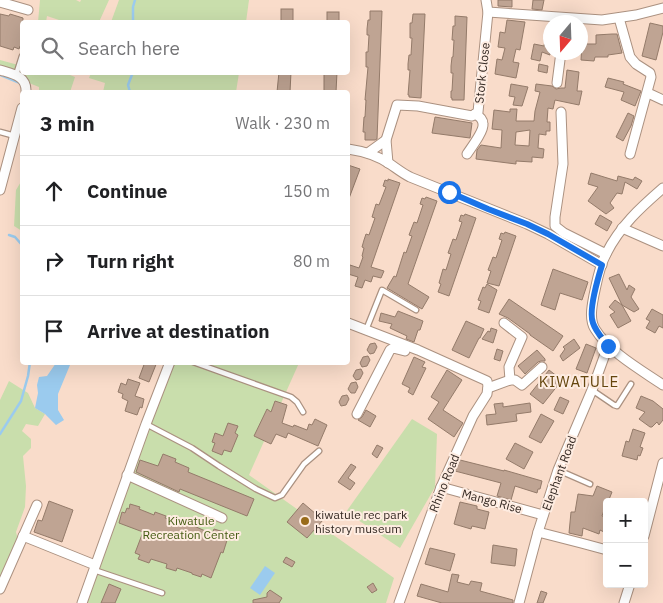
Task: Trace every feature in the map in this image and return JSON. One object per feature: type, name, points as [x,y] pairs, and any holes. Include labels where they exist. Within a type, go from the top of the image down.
[{"type":"street","name":"Stork Close","points":[[388,163],[386,140],[398,105],[424,107],[472,116],[478,112],[488,12],[486,0]]},
{"type":"street","points":[[0,2],[28,10]]},
{"type":"street","points":[[588,20],[619,18],[663,8]]},
{"type":"street","points":[[488,12],[543,18]]},
{"type":"street","points":[[619,18],[630,57],[636,64],[650,73],[651,77],[630,154]]},
{"type":"street","points":[[557,83],[560,60]]},
{"type":"street","points":[[0,70],[21,78],[27,86],[26,90]]},
{"type":"street","points":[[648,93],[663,100]]},
{"type":"street","points":[[561,112],[563,164],[555,217],[556,226],[606,254]]},
{"type":"street","points":[[467,154],[483,129],[484,123],[476,114]]},
{"type":"street","points":[[0,190],[20,116]]},
{"type":"street","points":[[368,153],[386,140]]},
{"type":"street","points":[[350,149],[368,153],[388,163],[410,178],[527,224],[602,265]]},
{"type":"street","points":[[663,188],[633,214],[606,254],[593,303],[592,320],[595,328],[608,346],[663,385]]},
{"type":"street","points":[[622,228],[663,245]]},
{"type":"street","points":[[504,323],[522,336],[509,366],[510,380]]},
{"type":"street","points":[[350,324],[440,359],[487,385],[510,380],[515,380],[522,385],[542,367]]},
{"type":"street","name":"Elephant Road","points":[[519,603],[538,532],[558,470],[592,390],[608,346]]},
{"type":"street","points":[[357,414],[382,365],[393,348],[432,362],[440,359]]},
{"type":"street","points":[[82,603],[169,365]]},
{"type":"street","name":"Rhino Road","points":[[399,603],[441,487],[473,416],[484,400],[487,385]]},
{"type":"street","points":[[648,521],[663,463]]},
{"type":"street","points":[[128,475],[222,518]]},
{"type":"street","name":"Mango Rise","points":[[441,487],[544,515]]},
{"type":"street","points":[[0,589],[37,505]]},
{"type":"street","points":[[538,532],[603,549]]},
{"type":"street","points":[[23,536],[94,568]]},
{"type":"street","points":[[624,603],[629,588]]},
{"type":"lane","points":[[16,76],[20,63]]},
{"type":"lane","points":[[0,132],[15,136]]},
{"type":"lane","points":[[366,330],[382,290],[416,310]]},
{"type":"lane","points":[[201,365],[291,398],[297,402],[303,412]]},
{"type":"lane","points":[[592,390],[617,406],[631,384]]},
{"type":"lane","points":[[146,424],[192,448],[256,489],[275,498],[282,496],[304,464],[319,451]]},
{"type":"lane","points":[[558,470],[590,484]]},
{"type":"lane","points":[[94,568],[162,593]]},
{"type":"green space","points":[[40,0],[76,0],[80,2],[81,0],[109,0],[100,20],[59,20],[47,16],[46,20],[38,20]]},
{"type":"green space","points":[[119,0],[249,0],[246,20],[112,20]]},
{"type":"green space","points":[[0,60],[20,65],[20,75],[70,75],[75,77],[71,90],[39,90],[39,87],[0,69]]},
{"type":"green space","points":[[90,75],[239,75],[236,90],[103,90],[105,83],[89,78]]},
{"type":"green space","points":[[20,183],[20,230],[14,226],[16,190]]},
{"type":"green space","name":"Kiwatule Recreation Center","points":[[172,365],[298,365],[249,475],[394,578],[386,603],[78,603]]},
{"type":"green space","points":[[9,381],[28,393],[35,408],[45,414],[38,426],[26,424],[22,431],[31,439],[31,448],[23,456],[26,486],[25,507],[16,532],[18,540],[0,582],[0,400]]},
{"type":"green space","points":[[412,419],[437,434],[435,487],[400,548],[346,512]]},
{"type":"water","points":[[55,365],[70,365],[58,394],[58,410],[64,420],[56,425],[45,414],[35,408],[39,377],[47,376]]},
{"type":"water","points":[[265,566],[275,573],[260,595],[250,588]]},
{"type":"building","points":[[498,0],[512,0],[512,7],[498,6]]},
{"type":"building","points":[[533,0],[544,0],[542,10],[532,9]]},
{"type":"building","points":[[281,9],[293,9],[293,20],[281,20]]},
{"type":"building","points":[[370,11],[382,11],[377,139],[365,140],[365,132],[363,132],[368,67],[366,67],[366,52],[368,52],[369,35],[367,35],[367,29]]},
{"type":"building","points":[[327,12],[339,12],[339,20],[327,20]]},
{"type":"building","points":[[0,14],[9,16],[10,14],[23,18],[23,20],[20,20],[19,49],[14,47],[13,50],[0,46]]},
{"type":"building","points":[[413,14],[425,14],[421,98],[409,97],[408,95],[410,70],[408,70],[408,64],[409,55],[411,55],[412,38],[410,38],[410,23],[412,23]]},
{"type":"building","points":[[455,16],[467,17],[464,100],[452,100],[451,98],[453,73],[451,73],[451,66],[454,40],[452,40]]},
{"type":"building","points":[[507,20],[525,22],[520,50],[516,49],[513,62],[519,63],[516,78],[495,74],[497,59],[502,60],[505,48],[498,47],[500,32],[505,33]]},
{"type":"building","points":[[650,23],[663,26],[656,60],[642,56]]},
{"type":"building","points":[[617,34],[622,53],[608,55],[608,57],[595,57],[594,61],[581,60],[588,60],[588,44],[596,44],[596,35]]},
{"type":"building","points":[[534,44],[543,46],[540,61],[531,59]]},
{"type":"building","points":[[539,64],[548,66],[547,73],[538,71]]},
{"type":"building","points":[[567,70],[579,72],[577,91],[582,91],[579,105],[555,100],[553,109],[548,108],[547,122],[550,122],[550,131],[546,131],[546,135],[539,134],[538,148],[544,149],[543,158],[532,157],[532,162],[516,161],[516,164],[476,159],[477,150],[481,145],[501,148],[502,130],[492,129],[494,110],[510,112],[510,109],[517,109],[516,121],[534,121],[540,92],[535,91],[536,84],[552,86],[556,89],[565,88]],"holes":[[[530,130],[529,146],[515,145],[516,132]]]},
{"type":"building","points":[[279,75],[291,75],[290,90],[277,90]]},
{"type":"building","points":[[324,75],[337,75],[336,90],[324,90]]},
{"type":"building","points":[[608,78],[624,82],[623,84],[641,91],[635,106],[621,100],[624,92],[605,87]]},
{"type":"building","points":[[511,84],[528,87],[522,106],[513,105],[515,97],[509,96]]},
{"type":"building","points":[[628,113],[634,116],[623,141],[616,137]]},
{"type":"building","points":[[435,117],[472,123],[470,138],[432,133]]},
{"type":"building","points":[[350,166],[360,169],[350,196]]},
{"type":"building","points":[[591,173],[617,181],[618,176],[633,180],[635,177],[642,181],[637,189],[625,182],[622,194],[617,193],[610,203],[614,208],[606,214],[588,201],[598,187],[588,184]]},
{"type":"building","points":[[388,179],[400,183],[371,267],[384,271],[381,278],[373,276],[371,282],[365,280],[362,288],[355,286],[358,277],[350,275],[350,265],[359,268],[363,257],[364,248],[362,247],[364,240],[366,234],[369,235],[375,218],[372,217],[376,204],[379,205],[386,187],[383,186],[385,180],[388,181]]},
{"type":"building","points":[[426,197],[437,201],[408,284],[429,297],[422,309],[387,288],[394,276],[396,277],[404,252],[406,253],[412,236],[409,235],[414,222],[417,223],[423,205],[420,204],[422,198],[425,199]]},
{"type":"building","points":[[465,214],[476,218],[449,296],[438,292],[441,284],[439,283],[443,269],[446,270],[451,254],[448,253],[453,239],[456,240],[462,222],[459,221],[461,215],[464,216]]},
{"type":"building","points":[[600,215],[612,222],[607,231],[595,224]]},
{"type":"building","points":[[505,232],[516,236],[499,286],[487,283],[491,271],[488,270],[493,257],[496,258],[502,240],[499,239],[501,233],[504,234]]},
{"type":"building","points":[[553,269],[588,282],[582,300],[560,293],[555,310],[541,305]]},
{"type":"building","points":[[619,274],[627,290],[629,285],[635,289],[631,297],[639,309],[634,312],[622,305],[609,278]]},
{"type":"building","points":[[487,284],[497,290],[489,313],[478,309],[481,301],[478,300],[483,287],[485,288]]},
{"type":"building","points":[[509,299],[563,336],[553,351],[508,318],[499,314]]},
{"type":"building","points":[[615,300],[622,305],[631,321],[618,328],[610,315],[615,312],[609,307]]},
{"type":"building","points":[[652,309],[663,315],[663,328],[659,326],[655,333],[646,328],[650,321],[646,319]]},
{"type":"building","points":[[398,311],[423,321],[414,342],[406,339],[407,336],[390,328],[392,324],[379,321],[381,313],[395,317]]},
{"type":"building","points":[[466,321],[484,329],[469,358],[452,350]]},
{"type":"building","points":[[491,328],[497,330],[493,343],[482,339],[488,331],[490,332]]},
{"type":"building","points":[[574,339],[580,348],[563,361],[560,356],[565,349],[563,347]]},
{"type":"building","points":[[375,343],[377,347],[374,353],[370,354],[367,350],[370,344]]},
{"type":"building","points":[[586,344],[596,348],[587,373],[576,369]]},
{"type":"building","points":[[497,349],[503,351],[500,361],[494,359]]},
{"type":"building","points":[[537,350],[545,361],[538,362],[525,374],[518,366]]},
{"type":"building","points":[[368,356],[370,360],[367,366],[362,367],[360,363],[363,357]]},
{"type":"building","points":[[414,357],[425,362],[422,367],[426,368],[413,395],[408,392],[410,388],[402,384]]},
{"type":"building","points":[[144,365],[156,365],[149,382],[139,378]]},
{"type":"building","points":[[361,369],[363,373],[360,379],[356,380],[353,376],[356,370]]},
{"type":"building","points":[[447,370],[462,380],[443,410],[463,423],[454,437],[428,419],[439,402],[431,397]]},
{"type":"building","points":[[549,370],[562,380],[543,404],[530,394]]},
{"type":"building","points":[[128,379],[140,383],[135,396],[144,399],[142,408],[140,407],[137,415],[125,411],[128,401],[122,398],[123,394],[118,392],[121,383],[126,385]]},
{"type":"building","points":[[356,382],[358,387],[355,393],[351,393],[348,389],[351,383]]},
{"type":"building","points":[[347,395],[349,399],[346,405],[341,406],[339,402],[342,396]]},
{"type":"building","points":[[641,396],[653,401],[663,409],[663,420],[659,425],[657,422],[650,427],[639,419],[645,412],[636,408]]},
{"type":"building","points":[[560,397],[569,401],[563,414],[554,410]]},
{"type":"building","points":[[275,401],[287,405],[282,423],[307,430],[309,424],[312,425],[315,419],[327,425],[318,446],[288,433],[286,438],[276,434],[271,444],[254,436],[267,409],[271,412]]},
{"type":"building","points":[[503,403],[503,407],[530,403],[531,412],[516,414],[517,421],[487,425],[486,415],[496,414],[494,404]]},
{"type":"building","points":[[366,410],[376,416],[370,427],[358,420]]},
{"type":"building","points":[[541,414],[554,421],[541,443],[529,437]]},
{"type":"building","points":[[228,423],[238,426],[235,433],[238,435],[231,452],[224,450],[222,455],[212,451],[215,443],[212,442],[215,433],[223,436]]},
{"type":"building","points":[[633,429],[645,433],[640,447],[643,448],[637,460],[622,456],[626,441],[629,442]]},
{"type":"building","points":[[515,443],[533,452],[524,469],[506,459]]},
{"type":"building","points":[[377,445],[383,448],[377,458],[372,454]]},
{"type":"building","points":[[163,454],[176,459],[175,462],[189,468],[188,472],[254,499],[247,516],[180,489],[179,492],[136,472],[140,460],[158,466]]},
{"type":"building","points":[[460,460],[542,481],[540,489],[538,489],[537,493],[515,486],[511,500],[497,496],[501,483],[455,471]]},
{"type":"building","points":[[351,464],[356,467],[348,478],[355,483],[350,490],[338,482]]},
{"type":"building","points":[[597,486],[612,492],[610,498],[603,498],[603,532],[600,530],[599,534],[583,528],[582,536],[569,533],[571,512],[575,512],[578,494],[593,496]]},
{"type":"building","points":[[49,501],[73,510],[62,542],[34,532],[38,520],[42,521]]},
{"type":"building","points":[[460,502],[477,506],[477,509],[489,512],[485,529],[472,526],[471,529],[454,524]]},
{"type":"building","name":"kiwatule rec park history museum","points":[[303,503],[323,520],[307,538],[287,522]]},
{"type":"building","points":[[130,504],[154,515],[155,512],[166,516],[165,518],[171,520],[170,522],[183,526],[184,520],[194,523],[194,526],[212,534],[214,529],[224,532],[223,536],[228,537],[223,553],[221,552],[211,578],[202,574],[201,577],[177,568],[176,571],[166,568],[167,564],[151,559],[149,563],[138,559],[140,555],[135,553],[143,532],[119,523],[122,512],[125,513],[127,508],[129,509]]},
{"type":"building","points":[[493,545],[517,549],[515,566],[491,563]]},
{"type":"building","points":[[430,548],[455,554],[450,571],[425,564]]},
{"type":"building","points":[[286,557],[295,562],[292,567],[283,562]]},
{"type":"building","points":[[452,574],[459,575],[457,582],[469,585],[471,581],[482,583],[480,591],[513,600],[513,603],[442,603],[417,596],[421,584],[448,592]]},
{"type":"building","points":[[373,583],[377,590],[372,593],[367,587]]},
{"type":"building","points":[[109,584],[121,589],[115,603],[101,603]]},
{"type":"building","points":[[270,590],[282,598],[279,603],[253,603],[253,600],[267,597],[267,593]]},
{"type":"building","points":[[541,591],[547,593],[543,603],[537,603]]},
{"type":"waterway","points":[[133,20],[135,0]]},
{"type":"waterway","points":[[0,75],[20,83]]},
{"type":"waterway","points":[[129,90],[128,85],[132,75]]},
{"type":"waterway","points":[[9,235],[15,237],[20,243]]},
{"type":"waterway","points":[[0,434],[21,401],[30,365]]},
{"type":"place","name":"kiwatule rec park history museum","points":[[305,521]]},
{"type":"district","name":"KIWATULE","points":[[579,381]]},
{"type":"route","points":[[449,192],[548,234],[602,265],[593,303],[592,320],[595,328],[608,346]]}]
